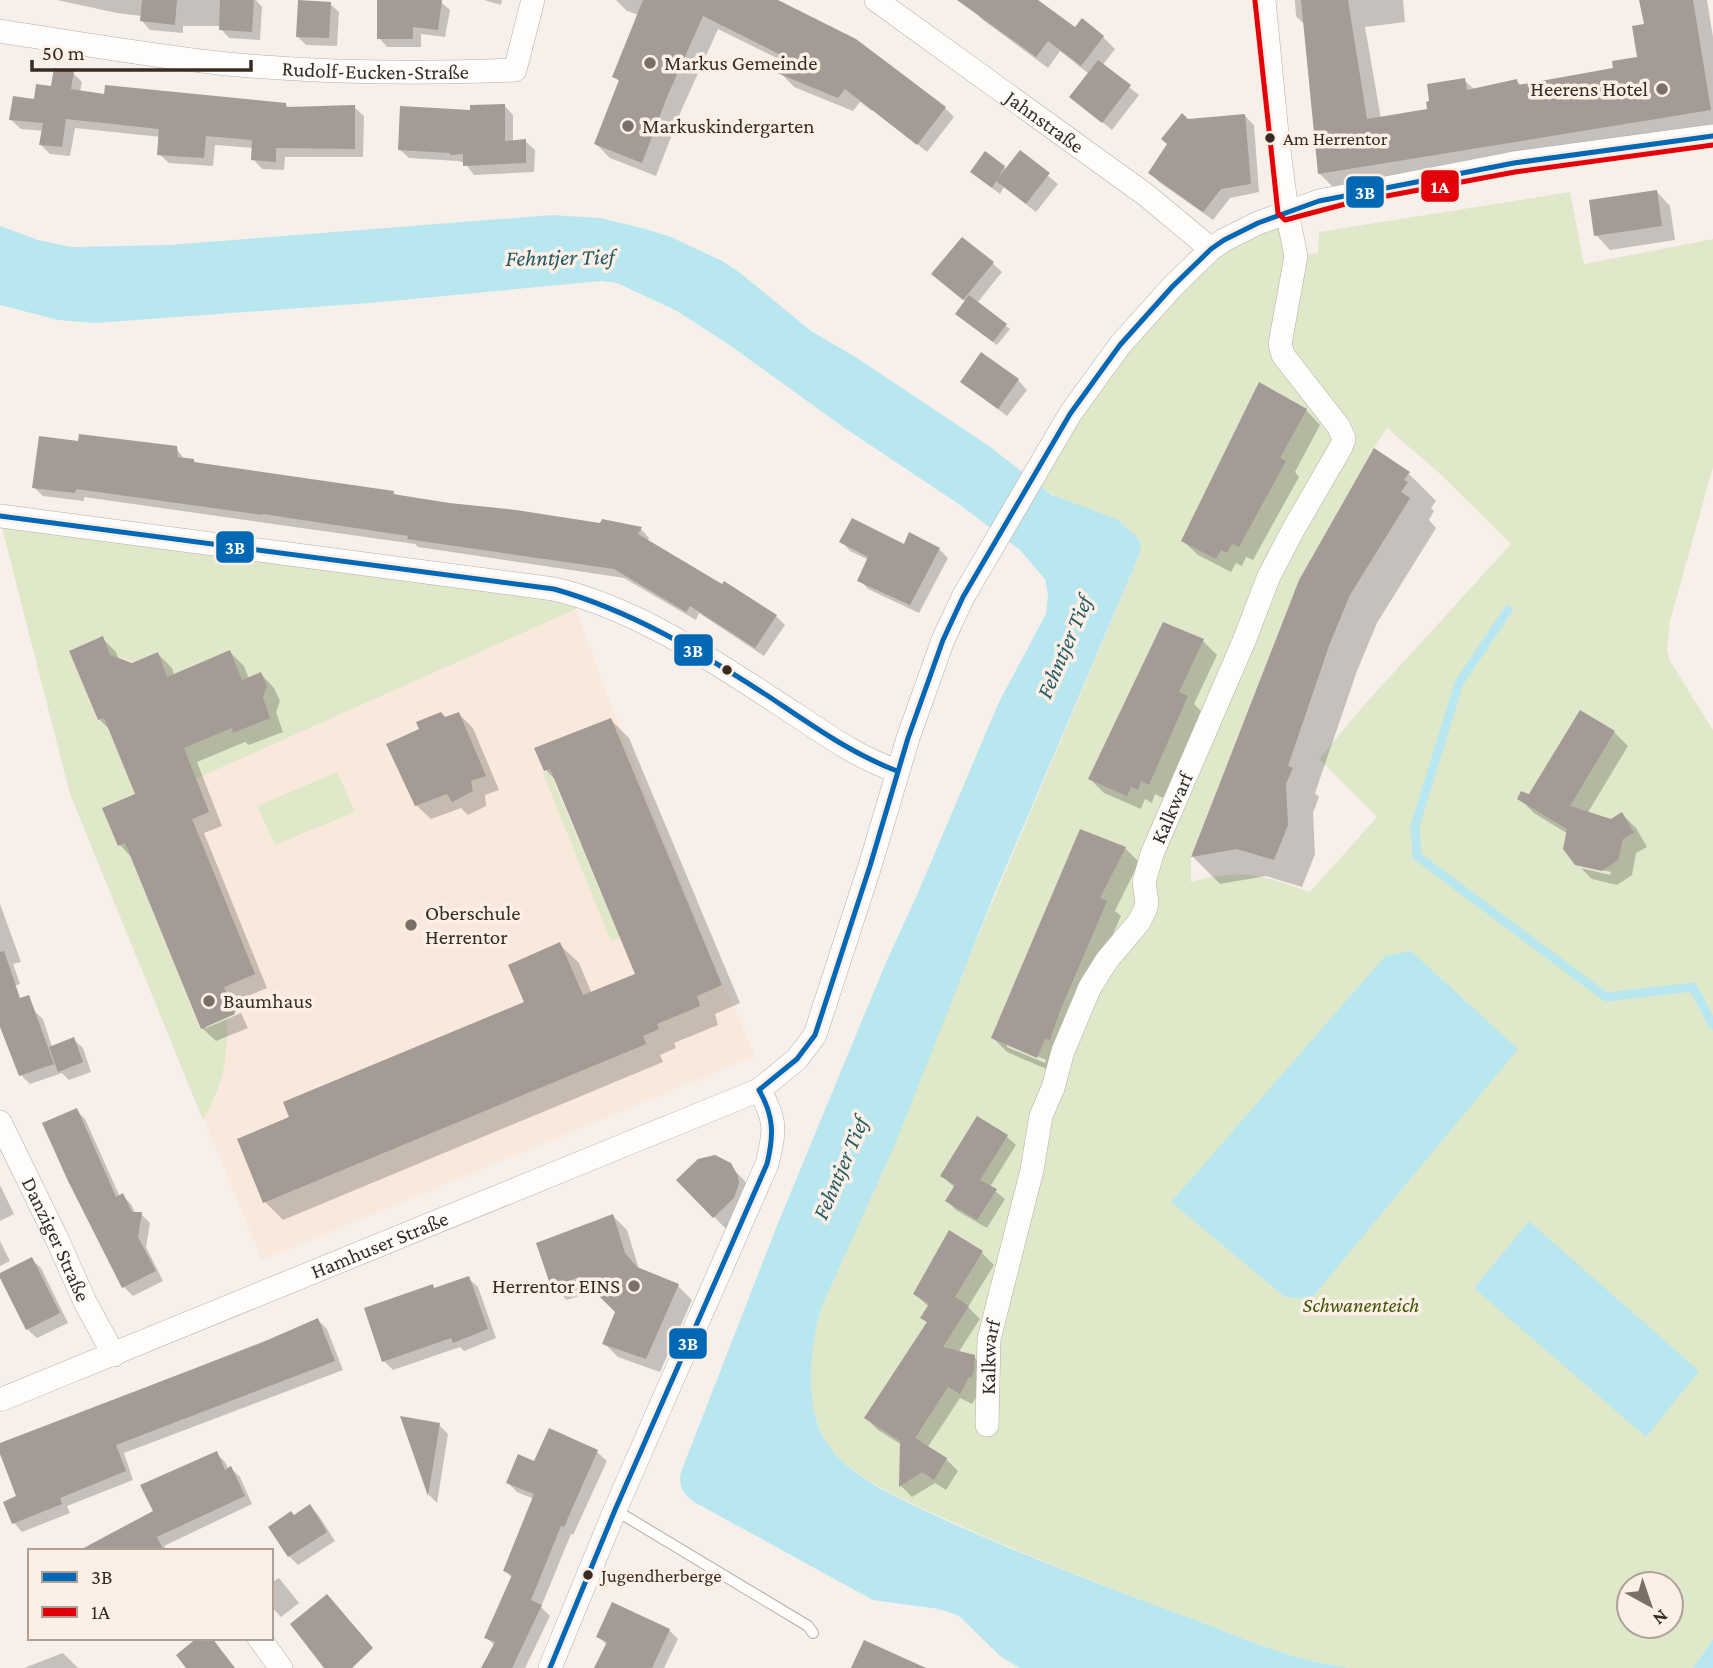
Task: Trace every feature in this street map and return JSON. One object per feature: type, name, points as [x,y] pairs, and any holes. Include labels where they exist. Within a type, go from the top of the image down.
[{"type":"street","name":"Rudolf-Eucken-Straße","points":[[0,31],[228,64],[401,73],[514,70],[533,0]]},
{"type":"street","name":"Jahnstraße","points":[[876,0],[1146,195],[1210,249]]},
{"type":"street","points":[[1264,0],[1287,212]]},
{"type":"street","points":[[550,1668],[615,1510],[767,1164],[774,1121],[759,1090],[797,1059],[815,1035],[870,866],[897,771],[943,640],[987,554],[1070,414],[1120,345],[1146,314],[1210,249],[1242,230],[1287,212],[1347,194],[1514,163],[1713,136]]},
{"type":"street","name":"Kalkwarf","points":[[987,1426],[989,1339],[1032,1170],[1041,1116],[1053,1088],[1063,1051],[1090,987],[1107,960],[1139,922],[1146,903],[1144,882],[1152,854],[1239,653],[1269,576],[1343,439],[1339,427],[1283,355],[1280,344],[1296,256],[1287,212]]},
{"type":"street","points":[[0,516],[540,587],[582,595],[631,614],[857,754],[897,771]]},
{"type":"street","name":"Hamhuser Straße","points":[[0,1400],[759,1090]]},
{"type":"street","name":"Danziger Straße","points":[[0,1122],[85,1303],[114,1355]]},
{"type":"street","points":[[260,1640],[281,1668]]},
{"type":"lane","points":[[615,1510],[808,1626],[813,1633]]},
{"type":"shaded area","name":"Oberschule Herrentor","points":[[6,542],[576,609],[612,708],[722,985],[755,1056],[262,1260],[70,794]]},
{"type":"green space","name":"Schwanenteich","points":[[1570,192],[1584,264],[1713,239],[1713,467],[1670,621],[1667,649],[1669,659],[1713,730],[1713,1639],[1693,1668],[1352,1668],[1300,1658],[1074,1574],[884,1490],[836,1455],[826,1442],[814,1411],[812,1358],[821,1308],[1140,553],[1117,519],[1059,499],[1031,479],[1179,282],[1287,212],[1296,256],[1318,253],[1319,232]],"holes":[[[1387,428],[1436,470],[1511,544],[1364,705],[1319,759],[1377,817],[1310,892],[1252,875],[1225,875],[1191,882],[1191,857],[1299,580]]]},
{"type":"green space","points":[[0,520],[581,597],[576,609],[182,785],[169,754],[232,728],[234,732],[270,718],[263,697],[267,686],[261,672],[242,680],[230,651],[192,666],[202,692],[176,702],[158,652],[133,662],[123,658],[113,662],[103,637],[69,651],[97,720],[104,718],[135,794],[102,808],[139,837],[136,869],[200,1028],[227,1018],[223,1070],[216,1094],[203,1120],[70,794]]},
{"type":"green space","points":[[549,770],[620,938],[611,942],[543,773]]},
{"type":"green space","points":[[337,772],[355,812],[275,845],[257,806]]},
{"type":"water","name":"Fehntjer Tief","points":[[552,215],[600,218],[642,228],[671,237],[722,261],[811,331],[857,358],[989,446],[1052,495],[1117,519],[1139,539],[1140,553],[994,895],[893,1149],[821,1308],[812,1358],[814,1412],[826,1442],[851,1469],[921,1509],[1101,1585],[1258,1644],[1306,1660],[1352,1668],[1020,1668],[1000,1656],[959,1616],[939,1609],[873,1600],[694,1502],[681,1486],[681,1472],[776,1228],[887,960],[999,702],[1046,614],[1048,595],[1045,579],[1020,550],[960,505],[846,429],[728,344],[677,311],[617,283],[601,281],[370,303],[95,323],[58,320],[0,305],[0,226],[38,240],[71,247],[169,245]]},
{"type":"water","name":"Schwanenteich","points":[[1411,951],[1518,1049],[1311,1299],[1285,1297],[1171,1202],[1385,956]]},
{"type":"water","points":[[1529,1221],[1699,1371],[1646,1437],[1474,1288]]},
{"type":"water","points":[[1713,1639],[1713,1668],[1693,1668]]},
{"type":"building","points":[[142,0],[177,0],[175,25],[140,21]]},
{"type":"building","points":[[220,0],[254,0],[252,32],[219,30]]},
{"type":"building","points":[[298,0],[331,2],[329,38],[296,37]]},
{"type":"building","points":[[377,0],[442,0],[438,30],[413,27],[413,39],[377,39]]},
{"type":"building","points":[[643,0],[778,0],[856,39],[946,107],[917,145],[845,89],[838,98],[777,73],[785,57],[703,16],[667,97],[642,163],[594,144],[619,80],[612,77]]},
{"type":"building","points":[[957,0],[1038,0],[1075,27],[1082,18],[1104,36],[1081,66],[1048,41],[1036,57]]},
{"type":"building","points":[[1301,0],[1348,0],[1367,119],[1427,109],[1427,84],[1465,78],[1467,90],[1517,79],[1518,85],[1613,68],[1612,61],[1637,57],[1632,26],[1644,24],[1639,0],[1693,0],[1711,110],[1318,174]]},
{"type":"building","points":[[1098,60],[1131,85],[1102,123],[1069,97]]},
{"type":"building","points":[[54,68],[74,71],[71,89],[104,94],[105,85],[286,103],[286,107],[355,105],[355,149],[276,148],[276,162],[251,160],[252,140],[206,136],[204,158],[157,155],[159,129],[66,119],[62,147],[39,145],[43,123],[9,120],[13,96],[34,99],[36,84],[51,86]]},
{"type":"building","points":[[505,104],[505,141],[526,139],[526,163],[463,166],[463,154],[398,150],[400,106],[470,110],[470,105]]},
{"type":"building","points":[[1182,113],[1188,119],[1245,114],[1251,184],[1221,189],[1203,212],[1148,173],[1167,144],[1161,139]]},
{"type":"building","points":[[1020,150],[1050,173],[1026,204],[996,181]]},
{"type":"building","points":[[985,151],[1005,166],[992,188],[970,172]]},
{"type":"building","points":[[1657,190],[1662,226],[1594,236],[1589,200]]},
{"type":"building","points":[[962,237],[994,262],[963,300],[931,274]]},
{"type":"building","points":[[969,295],[1007,324],[993,342],[955,314]]},
{"type":"building","points":[[981,352],[1019,379],[998,409],[960,382]]},
{"type":"building","points":[[1259,382],[1307,409],[1280,458],[1286,461],[1239,547],[1232,544],[1227,553],[1221,550],[1216,559],[1181,541]]},
{"type":"building","points":[[79,434],[177,446],[178,457],[194,459],[194,462],[394,491],[393,494],[449,503],[600,523],[602,519],[642,527],[638,534],[722,584],[724,581],[777,615],[755,648],[690,606],[686,612],[614,569],[407,539],[408,536],[263,514],[76,489],[75,493],[32,488],[39,436],[78,441]]},
{"type":"building","points":[[1374,448],[1410,472],[1404,480],[1408,482],[1401,492],[1410,498],[1350,595],[1330,643],[1288,766],[1293,768],[1286,784],[1288,825],[1274,860],[1237,849],[1191,857],[1299,580]]},
{"type":"building","points":[[852,518],[904,544],[909,532],[940,548],[910,605],[857,581],[868,557],[839,542]]},
{"type":"building","points":[[1163,622],[1204,639],[1179,692],[1188,696],[1149,785],[1141,781],[1138,790],[1131,787],[1127,796],[1088,779]]},
{"type":"building","points":[[103,636],[110,655],[132,663],[158,652],[167,677],[230,650],[242,680],[261,672],[267,686],[263,697],[270,718],[233,733],[232,728],[184,748],[209,812],[192,819],[255,974],[224,987],[235,1014],[201,1029],[125,843],[118,846],[102,808],[135,794],[104,718],[98,720],[69,651]]},
{"type":"building","points":[[1580,710],[1615,731],[1570,806],[1611,819],[1622,812],[1634,833],[1623,839],[1618,860],[1602,871],[1575,865],[1563,849],[1567,829],[1517,799],[1521,791],[1529,794]]},
{"type":"building","points":[[441,712],[445,717],[459,712],[486,776],[471,781],[473,791],[452,802],[447,794],[415,806],[386,744],[419,729],[416,722]]},
{"type":"building","points":[[611,718],[722,985],[697,996],[700,1006],[657,1024],[659,1029],[643,1036],[646,1044],[263,1203],[237,1139],[289,1117],[283,1102],[524,1002],[508,965],[560,942],[583,995],[635,974],[550,769],[544,771],[534,748]]},
{"type":"building","points":[[1080,829],[1126,847],[1100,898],[1107,901],[1050,1040],[1045,1039],[1037,1058],[991,1038]]},
{"type":"building","points":[[4,951],[20,998],[29,995],[54,1064],[19,1076],[0,1027],[0,952]]},
{"type":"building","points":[[74,1037],[83,1062],[58,1072],[49,1047]]},
{"type":"building","points":[[77,1108],[116,1197],[123,1193],[132,1212],[142,1212],[138,1237],[156,1271],[122,1288],[42,1123]]},
{"type":"building","points":[[977,1116],[1008,1135],[980,1180],[997,1189],[977,1220],[945,1201],[955,1185],[940,1176]]},
{"type":"building","points":[[715,1155],[731,1163],[739,1183],[734,1198],[713,1218],[676,1180],[698,1159]]},
{"type":"building","name":"Herrentor EINS","points":[[613,1214],[625,1253],[637,1267],[679,1284],[646,1359],[602,1344],[615,1312],[580,1277],[551,1287],[536,1243]]},
{"type":"building","points":[[949,1230],[983,1251],[955,1297],[969,1306],[943,1347],[975,1355],[974,1370],[972,1378],[969,1377],[960,1394],[948,1387],[915,1438],[947,1458],[934,1480],[922,1472],[899,1487],[900,1441],[864,1418],[927,1322],[920,1318],[929,1304],[913,1294]]},
{"type":"building","points":[[32,1257],[60,1313],[26,1330],[0,1273]]},
{"type":"building","points":[[469,1276],[488,1329],[453,1343],[451,1338],[382,1362],[364,1308],[433,1284],[434,1288]]},
{"type":"building","points":[[318,1318],[335,1361],[116,1445],[126,1471],[60,1498],[62,1504],[12,1524],[3,1502],[16,1496],[0,1454],[0,1443],[261,1343]]},
{"type":"building","points":[[400,1416],[440,1423],[428,1496]]},
{"type":"building","points":[[549,1428],[598,1450],[564,1527],[561,1526],[531,1600],[542,1605],[512,1668],[481,1668],[495,1642],[484,1638],[512,1575],[503,1571],[534,1494],[506,1483],[518,1454],[534,1461]]},
{"type":"building","points":[[217,1451],[225,1470],[231,1466],[245,1496],[157,1537],[163,1549],[82,1549],[153,1511],[140,1485]]},
{"type":"building","points":[[310,1504],[327,1532],[288,1557],[268,1527],[291,1511],[294,1515]]},
{"type":"building","points":[[327,1594],[373,1648],[352,1668],[324,1668],[290,1624]]},
{"type":"building","points":[[612,1602],[670,1629],[652,1668],[594,1668],[607,1642],[596,1637]]},
{"type":"building","points":[[195,1640],[214,1640],[235,1668],[186,1668],[176,1655]]},
{"type":"building","points":[[864,1640],[926,1668],[851,1668]]},
{"type":"waterway","points":[[1508,610],[1459,683],[1415,826],[1417,856],[1606,997],[1693,987],[1713,1025]]},
{"type":"transit line","name":"1A","points":[[1255,1],[1278,213],[1285,220],[1349,203],[1515,172],[1713,145]]},
{"type":"transit line","name":"3B","points":[[550,1668],[615,1510],[767,1164],[771,1126],[768,1108],[759,1090],[797,1059],[815,1035],[908,738],[943,640],[963,597],[1070,414],[1120,345],[1172,287],[1211,249],[1258,223],[1319,201],[1514,163],[1713,136]]},
{"type":"transit line","name":"3B","points":[[0,516],[554,589],[611,609],[665,634],[847,747],[897,771]]},
{"type":"place","name":"Markus Gemeinde","points":[[650,63]]},
{"type":"place","name":"Heerens Hotel","points":[[1662,89]]},
{"type":"place","name":"Markuskindergarten","points":[[628,126]]},
{"type":"place","name":"Am Herrentor","points":[[1270,138]]},
{"type":"place","name":"Oberschule Herrentor","points":[[411,925]]},
{"type":"place","name":"Baumhaus","points":[[209,1001]]},
{"type":"place","name":"Herrentor EINS","points":[[634,1286]]},
{"type":"place","name":"Jugendherberge","points":[[588,1575]]}]
